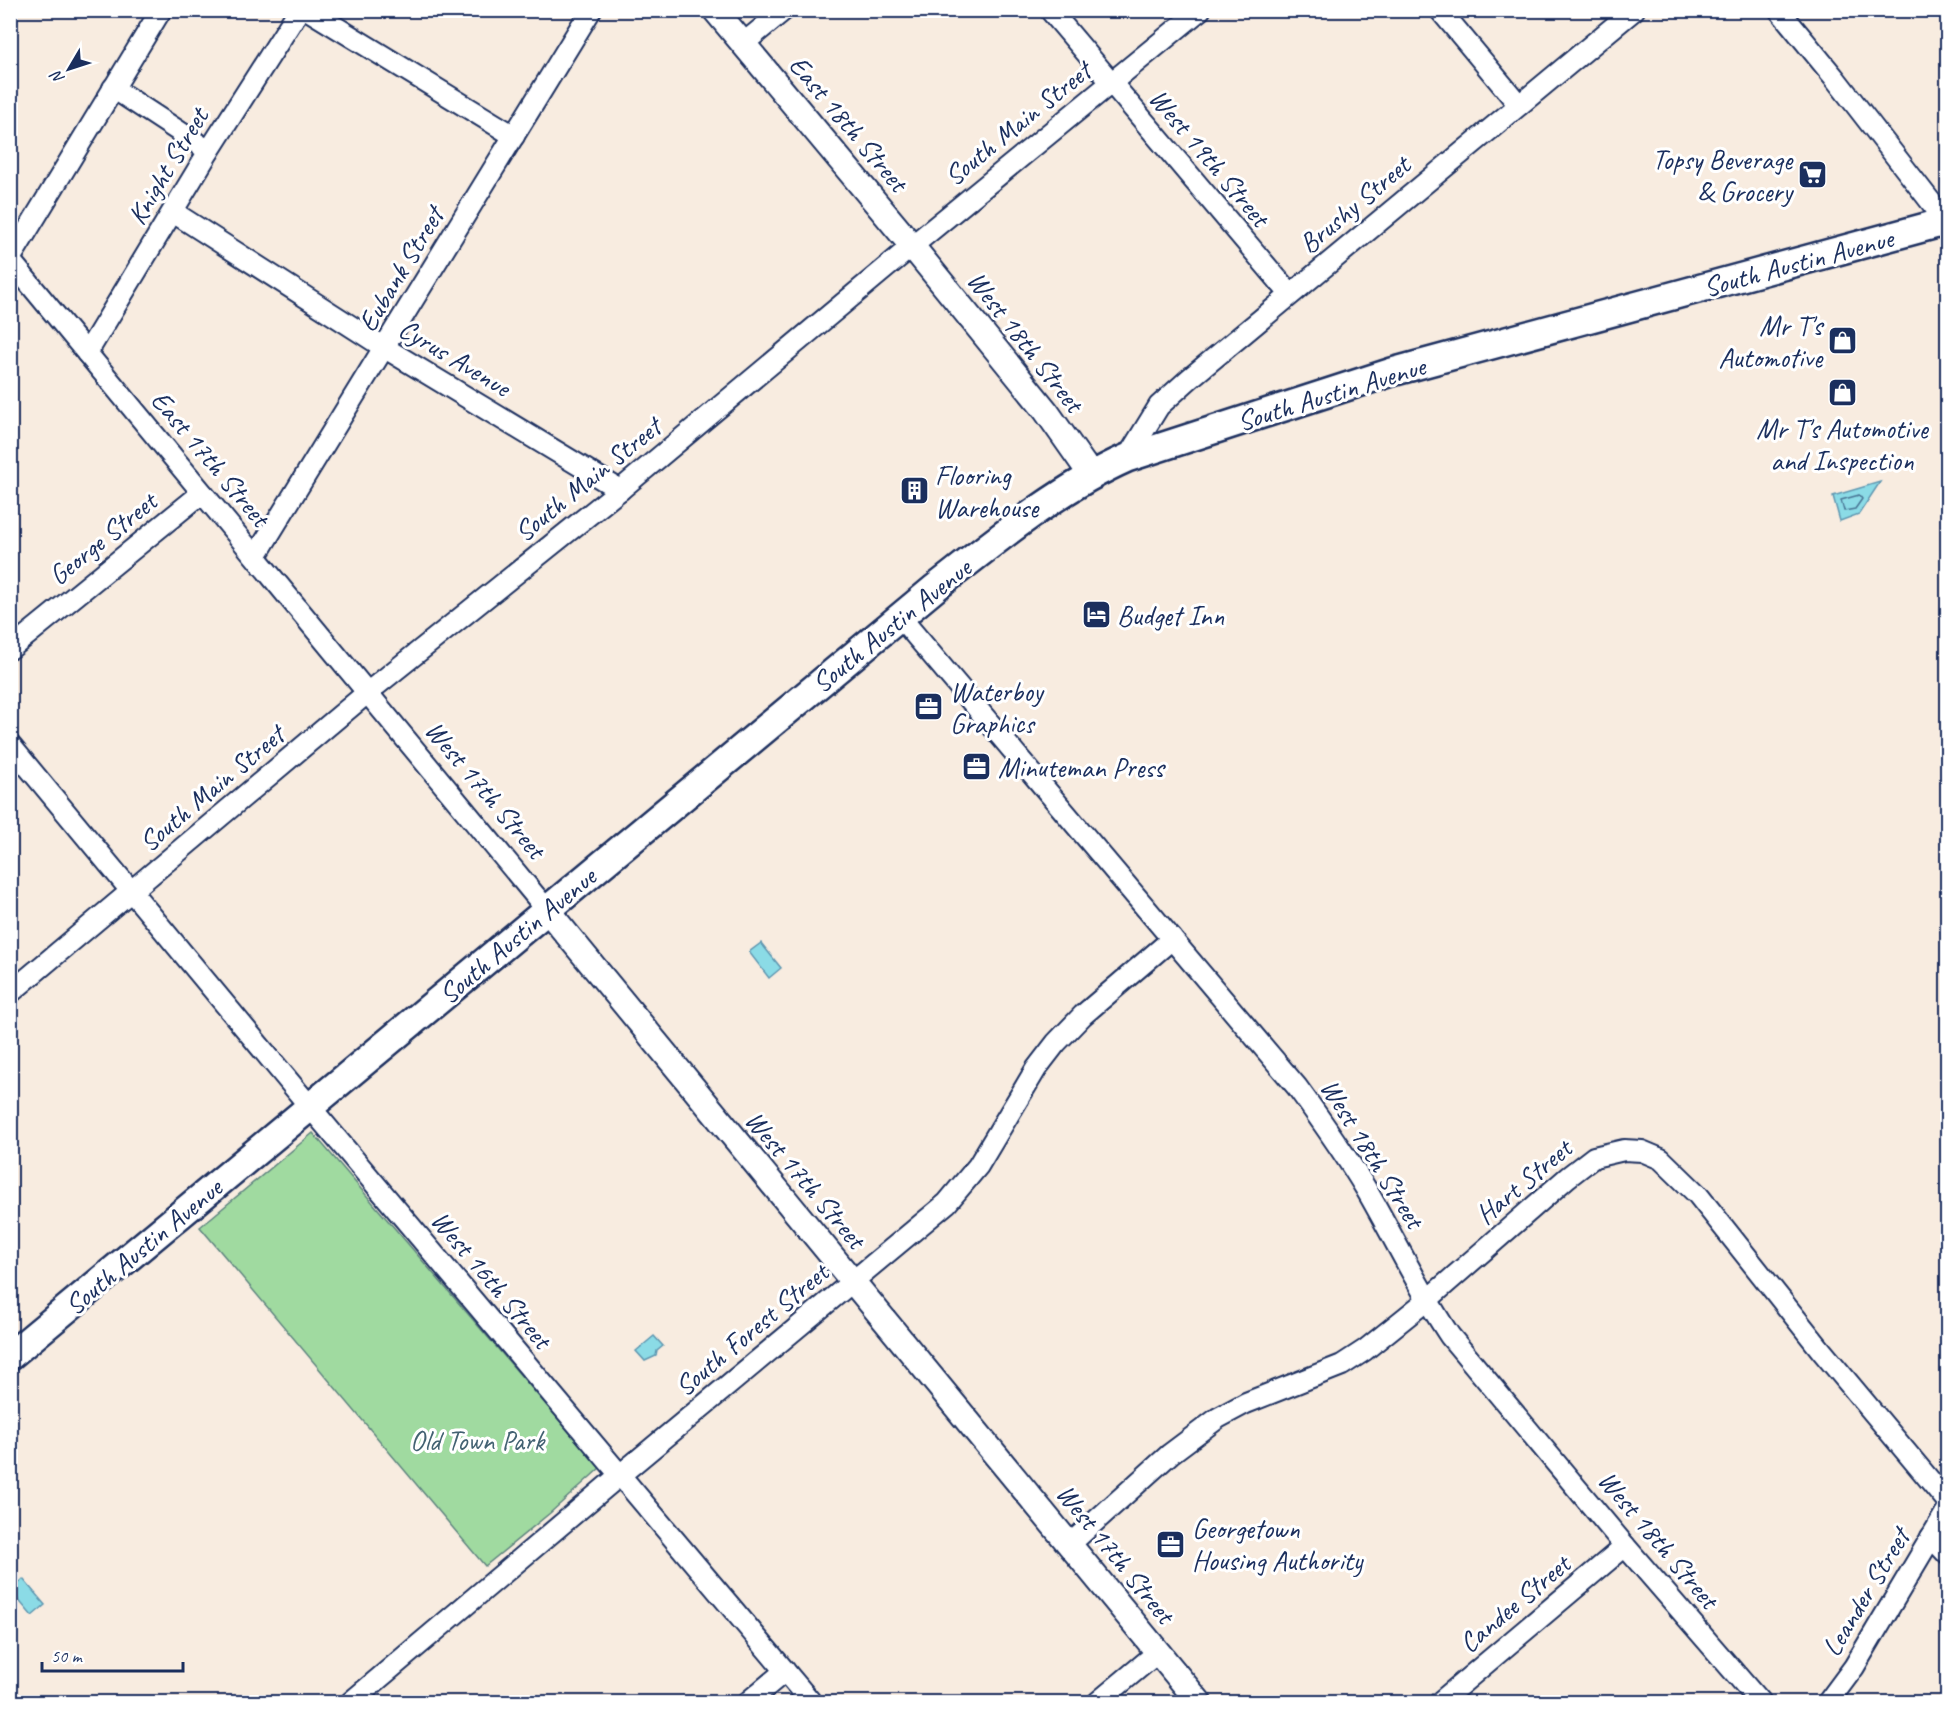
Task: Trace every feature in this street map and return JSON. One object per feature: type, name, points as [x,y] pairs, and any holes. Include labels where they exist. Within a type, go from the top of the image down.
[{"type":"main road","name":"South Austin Avenue","points":[[10,1356],[900,616],[984,549],[1091,475],[1126,458],[1392,372],[1947,222]]},
{"type":"street","points":[[10,259],[161,10]]},
{"type":"street","name":"Knight Street","points":[[87,353],[209,151],[299,10]]},
{"type":"street","points":[[308,10],[514,136]]},
{"type":"street","name":"Eubank Street","points":[[256,556],[591,10]]},
{"type":"street","name":"East 18th Street","points":[[715,10],[912,246]]},
{"type":"street","points":[[744,44],[784,10]]},
{"type":"street","name":"West 19th Street","points":[[1050,10],[1290,294]]},
{"type":"street","name":"South Main Street","points":[[10,993],[368,693],[620,490],[912,246],[1200,10]]},
{"type":"street","points":[[1440,10],[1519,105]]},
{"type":"street","name":"Brushy Street","points":[[1126,458],[1159,406],[1290,294],[1634,10]]},
{"type":"street","points":[[1779,10],[1947,222]]},
{"type":"street","points":[[113,88],[209,151]]},
{"type":"street","name":"Cyrus Avenue","points":[[173,212],[385,348],[620,490]]},
{"type":"street","name":"West 18th Street","points":[[912,246],[1046,411],[1091,475]]},
{"type":"street","name":"East 17th Street","points":[[10,259],[368,693]]},
{"type":"street","name":"George Street","points":[[10,649],[202,493]]},
{"type":"street","name":"West 18th Street","points":[[900,616],[1297,1087],[1333,1137],[1366,1190],[1426,1301],[1450,1336],[1625,1546],[1760,1702]]},
{"type":"street","name":"West 17th Street","points":[[368,693],[1199,1702]]},
{"type":"street","name":"West 16th Street","points":[[10,745],[311,1108],[811,1702]]},
{"type":"street","name":"South Forest Street","points":[[351,1702],[947,1203],[978,1166],[1036,1069],[1056,1043],[1083,1015],[1172,939]]},
{"type":"street","name":"Hart Street","points":[[1070,1544],[1170,1454],[1218,1418],[1246,1403],[1342,1365],[1365,1350],[1426,1301],[1568,1177],[1594,1158],[1624,1150],[1642,1151],[1661,1159],[1698,1195],[1821,1350],[1947,1502]]},
{"type":"street","name":"Leander Street","points":[[1828,1702],[1854,1667],[1947,1509]]},
{"type":"street","points":[[1932,1537],[1947,1555]]},
{"type":"street","name":"Candee Street","points":[[1440,1702],[1625,1546]]},
{"type":"street","points":[[1098,1702],[1158,1652]]},
{"type":"street","points":[[748,1702],[785,1671]]},
{"type":"green space","name":"Old Town Park","points":[[313,1133],[600,1468],[550,1513],[485,1566],[200,1227]]},
{"type":"water","points":[[1880,482],[1859,514],[1840,521],[1833,496]]},
{"type":"water","points":[[761,943],[781,968],[769,978],[749,952]]},
{"type":"water","points":[[654,1336],[663,1346],[657,1351],[656,1356],[645,1361],[636,1351]]},
{"type":"water","points":[[23,1579],[45,1605],[32,1616],[11,1591]]},
{"type":"place","name":"Topsy Beverage & Grocery","points":[[1813,175]]},
{"type":"place","name":"Mr T's Automotive","points":[[1843,341]]},
{"type":"place","name":"Mr T's Automotive and Inspection","points":[[1842,393]]},
{"type":"place","name":"Flooring Warehouse","points":[[914,491]]},
{"type":"place","name":"Budget Inn","points":[[1096,615]]},
{"type":"place","name":"Waterboy Graphics","points":[[929,707]]},
{"type":"place","name":"Minuteman Press","points":[[977,767]]},
{"type":"place","name":"Georgetown Housing Authority","points":[[1171,1544]]}]
